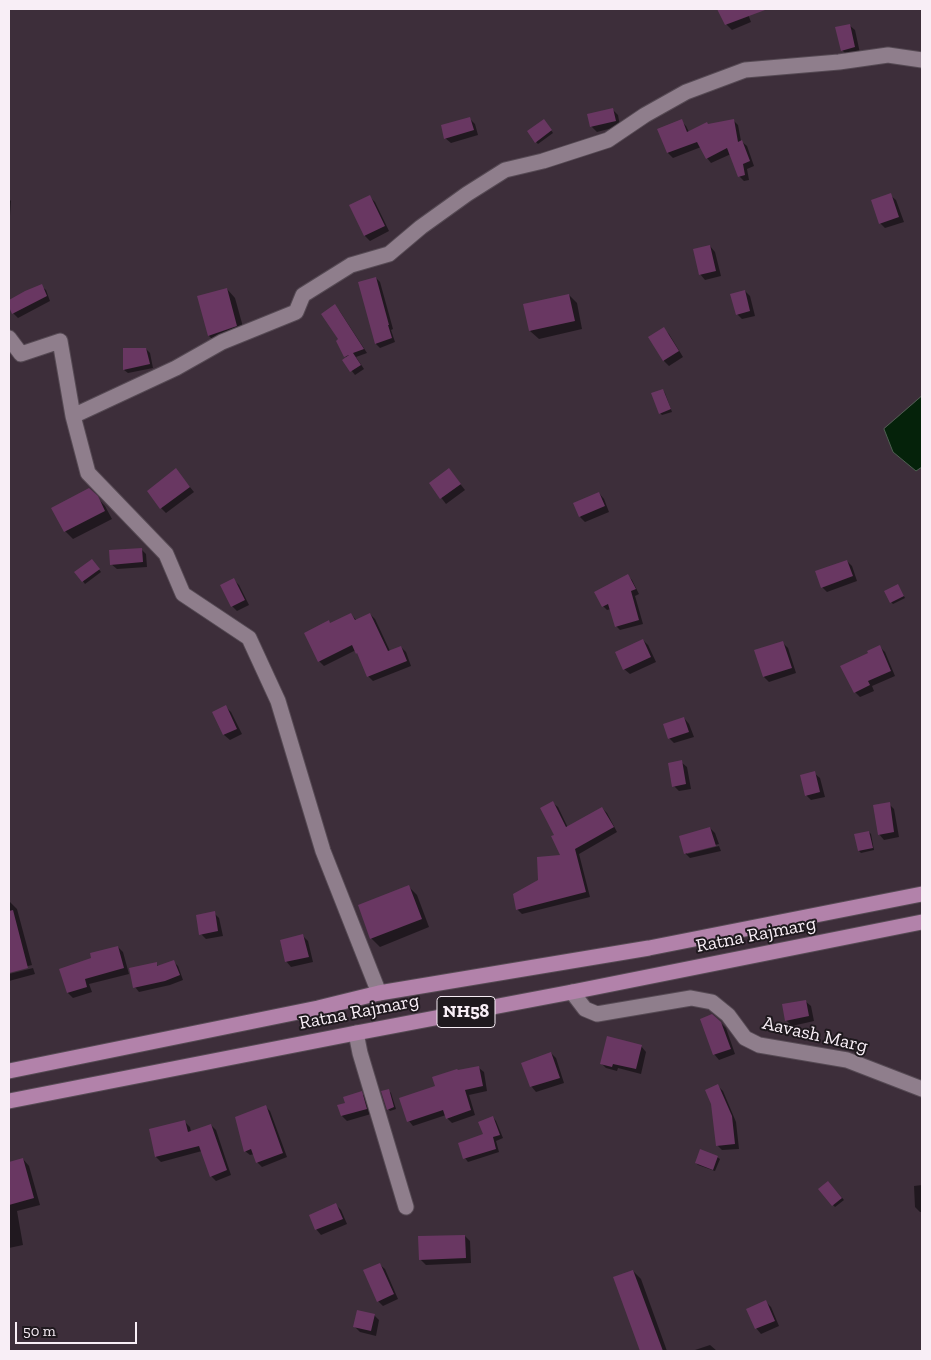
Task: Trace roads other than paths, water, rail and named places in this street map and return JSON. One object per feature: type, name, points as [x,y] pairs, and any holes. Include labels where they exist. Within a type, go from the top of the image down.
[{"type":"main road","name":"Ratna Rajmarg","points":[[9,1071],[379,994],[648,948],[922,894]]},
{"type":"main road","name":"Ratna Rajmarg","points":[[9,1100],[572,992],[922,922]]},
{"type":"street","points":[[73,416],[176,368],[222,342],[296,312],[303,295],[351,265],[390,254],[421,227],[505,170],[543,162],[608,140],[644,115],[686,92],[745,70],[839,62],[888,55],[922,60]]},
{"type":"street","points":[[9,338],[21,354],[60,341],[73,416],[88,472],[166,554],[183,594],[250,638],[278,701],[323,851],[379,994]]},
{"type":"street","name":"Aavash Marg","points":[[572,992],[585,1009],[597,1014],[691,998],[712,1002],[728,1015],[745,1038],[759,1045],[847,1060],[922,1089]]},
{"type":"street","points":[[356,1033],[360,1053],[406,1207]]}]
